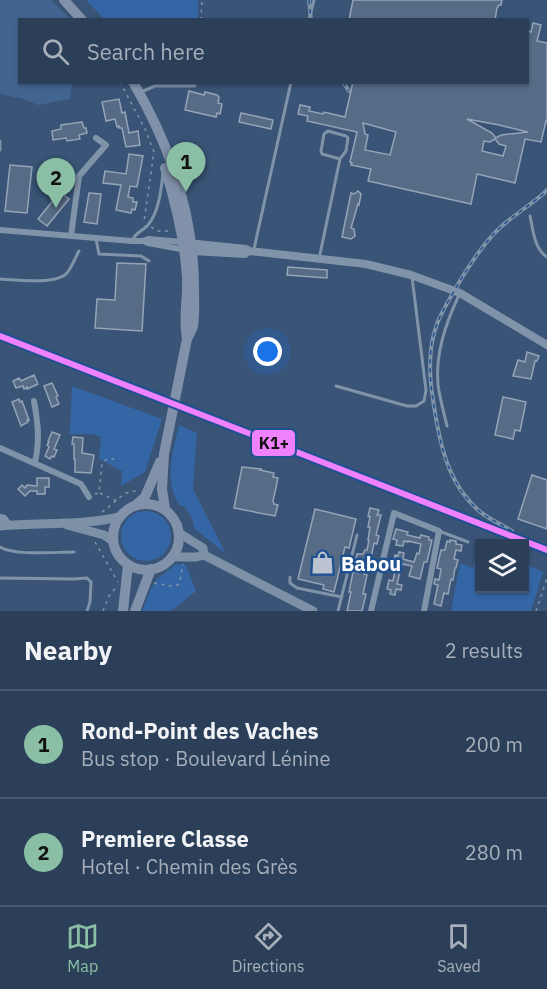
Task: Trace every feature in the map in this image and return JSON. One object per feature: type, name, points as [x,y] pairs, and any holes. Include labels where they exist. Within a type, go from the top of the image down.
[{"type":"highway","points":[[123,611],[128,565]]},
{"type":"highway","points":[[135,611],[151,575]]},
{"type":"main road","points":[[64,0],[80,18]]},
{"type":"main road","points":[[74,0],[88,18]]},
{"type":"main road","points":[[127,84],[154,139],[188,247]]},
{"type":"main road","points":[[134,84],[164,146],[179,187],[189,226],[185,328],[187,339],[164,454],[162,489],[165,509]]},
{"type":"main road","points":[[164,454],[145,497],[119,517],[114,529],[113,541],[118,555],[128,565],[151,575],[177,559],[204,555],[313,611]]},
{"type":"main road","points":[[136,505],[150,504],[165,509],[174,519],[179,532],[177,559]]},
{"type":"main road","points":[[4,525],[62,524],[103,521],[119,517]]},
{"type":"main road","points":[[62,524],[104,535],[113,541]]},
{"type":"main road","points":[[179,532],[203,548],[204,555]]},
{"type":"street","points":[[71,236],[79,176],[106,145],[96,138]]},
{"type":"street","points":[[0,230],[132,241],[148,239],[245,254],[252,251],[366,264],[411,275],[460,293],[547,345]]},
{"type":"street","points":[[34,401],[39,430],[34,462]]},
{"type":"street","points":[[0,448],[81,484],[89,497]]},
{"type":"street","points":[[371,611],[394,513],[439,531],[424,611]]},
{"type":"street","points":[[0,518],[4,519],[4,525]]},
{"type":"lane","points":[[310,18],[314,0]]},
{"type":"lane","points":[[252,251],[291,84]]},
{"type":"lane","points":[[139,93],[155,86],[195,86]]},
{"type":"lane","points":[[319,259],[340,159],[346,151],[348,138],[327,131],[324,134],[322,154],[340,159]]},
{"type":"lane","points":[[0,141],[0,150]]},
{"type":"lane","points":[[132,241],[136,233],[148,225],[155,211],[164,166]]},
{"type":"lane","points":[[530,216],[537,247],[547,257]]},
{"type":"lane","points":[[95,238],[99,254],[141,256],[149,261]]},
{"type":"lane","points":[[0,279],[27,281],[61,278],[66,274],[79,251]]},
{"type":"lane","points":[[336,386],[406,406],[416,406],[424,401],[426,390],[411,275]]},
{"type":"lane","points":[[447,426],[438,384],[438,359],[444,329],[460,293]]},
{"type":"lane","points":[[439,531],[468,542]]},
{"type":"lane","points":[[339,611],[357,535]]},
{"type":"lane","points":[[0,548],[10,551],[74,552]]},
{"type":"lane","points":[[290,577],[290,583],[297,588],[342,597]]},
{"type":"lane","points":[[0,578],[87,578],[91,582],[87,611]]},
{"type":"path","points":[[201,18],[202,0]]},
{"type":"path","points":[[121,84],[145,129],[154,152],[145,223]]},
{"type":"path","points":[[151,226],[162,231],[178,230]]},
{"type":"path","points":[[99,492],[102,463],[107,459],[119,459]]},
{"type":"path","points":[[101,513],[130,491],[141,492]]},
{"type":"path","points":[[89,497],[99,492]]},
{"type":"path","points":[[99,492],[117,501]]},
{"type":"path","points":[[94,540],[120,584],[109,596],[103,611]]},
{"type":"path","points":[[151,575],[155,583],[178,585],[184,561],[177,559]]},
{"type":"path","points":[[536,611],[547,578]]},
{"type":"shaded area","points":[[0,0],[51,0],[69,18],[18,18],[18,84],[72,84],[70,99],[38,105],[24,99],[0,94]]},
{"type":"shaded area","points":[[86,0],[198,0],[198,18],[103,18]]},
{"type":"shaded area","points":[[72,386],[162,419],[145,472],[121,486],[122,471],[99,459],[101,437],[92,434],[70,434]]},
{"type":"shaded area","points":[[179,425],[197,433],[193,489],[226,554],[194,528],[192,518],[184,506],[180,506],[175,496],[171,466]]},
{"type":"shaded area","points":[[146,511],[164,518],[171,536],[164,554],[146,561],[128,554],[121,536],[128,518]]},
{"type":"shaded area","points":[[475,561],[475,593],[529,593],[529,566],[543,572],[531,611],[451,611],[460,563],[473,568]]},
{"type":"shaded area","points":[[176,564],[186,565],[196,591],[171,611],[142,611],[157,579]]},
{"type":"building","points":[[353,0],[502,0],[501,5],[497,8],[495,18],[349,18]]},
{"type":"building","points":[[533,23],[541,25],[537,41],[547,43],[547,123],[546,121],[541,142],[525,139],[515,183],[477,174],[471,204],[368,181],[371,169],[351,165],[350,162],[357,132],[307,121],[308,116],[298,114],[300,105],[310,107],[309,111],[345,117],[353,84],[529,84],[529,31],[531,32]],"holes":[[[467,119],[528,132],[501,135],[496,138],[492,133]],[[363,123],[396,132],[390,155],[365,150],[368,135],[365,134]],[[495,139],[499,144],[506,146],[503,156],[482,151],[484,141],[490,142]]]},
{"type":"building","points":[[189,91],[204,95],[205,92],[217,95],[218,103],[222,104],[220,114],[217,113],[216,117],[185,110]]},
{"type":"building","points":[[119,99],[122,113],[125,112],[129,133],[138,131],[140,145],[126,147],[122,128],[117,127],[115,119],[106,121],[102,102]]},
{"type":"building","points":[[241,113],[273,120],[271,129],[239,122]]},
{"type":"building","points":[[82,122],[87,133],[79,135],[80,139],[53,140],[52,131],[61,129],[61,125]]},
{"type":"building","points":[[129,154],[143,156],[137,187],[130,186],[128,197],[133,198],[133,202],[137,202],[135,210],[132,209],[131,213],[116,210],[121,185],[103,183],[105,171],[126,174]]},
{"type":"building","points":[[10,165],[32,167],[27,213],[5,211]]},
{"type":"building","points":[[358,191],[361,194],[359,205],[351,228],[354,229],[355,236],[351,239],[342,237],[351,193]]},
{"type":"building","points":[[60,192],[69,199],[47,226],[38,219]]},
{"type":"building","points":[[89,193],[101,194],[97,224],[84,222]]},
{"type":"building","points":[[117,263],[146,264],[142,331],[95,328],[97,299],[115,300]]},
{"type":"building","points":[[288,267],[327,270],[327,278],[287,275]]},
{"type":"building","points":[[527,352],[539,356],[535,361],[531,379],[513,376],[518,360],[525,362]]},
{"type":"building","points":[[34,375],[38,384],[27,389],[23,386],[16,388],[13,381],[19,378],[21,381]]},
{"type":"building","points":[[52,383],[59,404],[52,407],[44,386]]},
{"type":"building","points":[[503,397],[526,402],[520,431],[515,430],[513,439],[495,435]]},
{"type":"building","points":[[19,399],[20,402],[22,401],[29,420],[21,426],[12,402]]},
{"type":"building","points":[[52,432],[60,435],[54,449],[57,450],[54,457],[50,459],[45,456]]},
{"type":"building","points":[[73,437],[83,438],[82,453],[94,455],[91,473],[75,472]]},
{"type":"building","points":[[242,467],[261,469],[274,473],[273,477],[278,478],[273,501],[278,505],[275,516],[234,508]]},
{"type":"building","points":[[532,475],[547,480],[547,529],[518,519]]},
{"type":"building","points":[[37,478],[49,478],[49,487],[45,487],[45,494],[30,491],[25,496],[18,489],[22,485],[25,488],[27,485],[37,486]]},
{"type":"building","points":[[370,508],[379,510],[377,515],[381,515],[376,535],[379,536],[377,544],[374,543],[370,563],[367,563],[364,574],[367,575],[363,594],[366,594],[362,611],[347,611],[353,572],[358,573],[361,561],[356,559],[357,554],[363,554],[367,550]]},
{"type":"building","points":[[315,509],[356,519],[349,548],[345,547],[334,592],[323,589],[324,585],[298,579]]},
{"type":"building","points":[[396,529],[408,532],[407,535],[420,538],[421,535],[432,540],[420,579],[409,576],[412,566],[402,564],[397,584],[402,585],[401,590],[396,589],[395,595],[390,594],[391,590],[387,589],[389,580],[393,581],[395,555],[398,556],[399,552],[404,553],[403,559],[414,562],[421,544],[404,541],[403,546],[396,545],[397,540],[393,539]]},
{"type":"building","points":[[450,540],[462,545],[461,551],[456,550],[454,559],[458,560],[453,580],[451,579],[448,594],[444,593],[441,606],[434,604],[438,585],[434,584],[435,579],[439,580],[441,569],[437,568],[441,550],[445,550],[447,541],[450,542]]},
{"type":"railway","points":[[309,0],[311,18]]},
{"type":"railway","points":[[344,84],[349,91]]},
{"type":"railway","points":[[512,531],[477,509],[461,491],[450,470],[439,436],[433,399],[430,374],[431,348],[442,312],[480,250],[503,225],[547,190]]},
{"type":"transit line","name":"K1+","points":[[0,336],[547,550]]},
{"type":"place","name":"Rond-Point des Vaches","points":[[186,192]]},
{"type":"place","name":"Premiere Classe","points":[[56,208]]},
{"type":"place","name":"Babou","points":[[323,563]]}]
